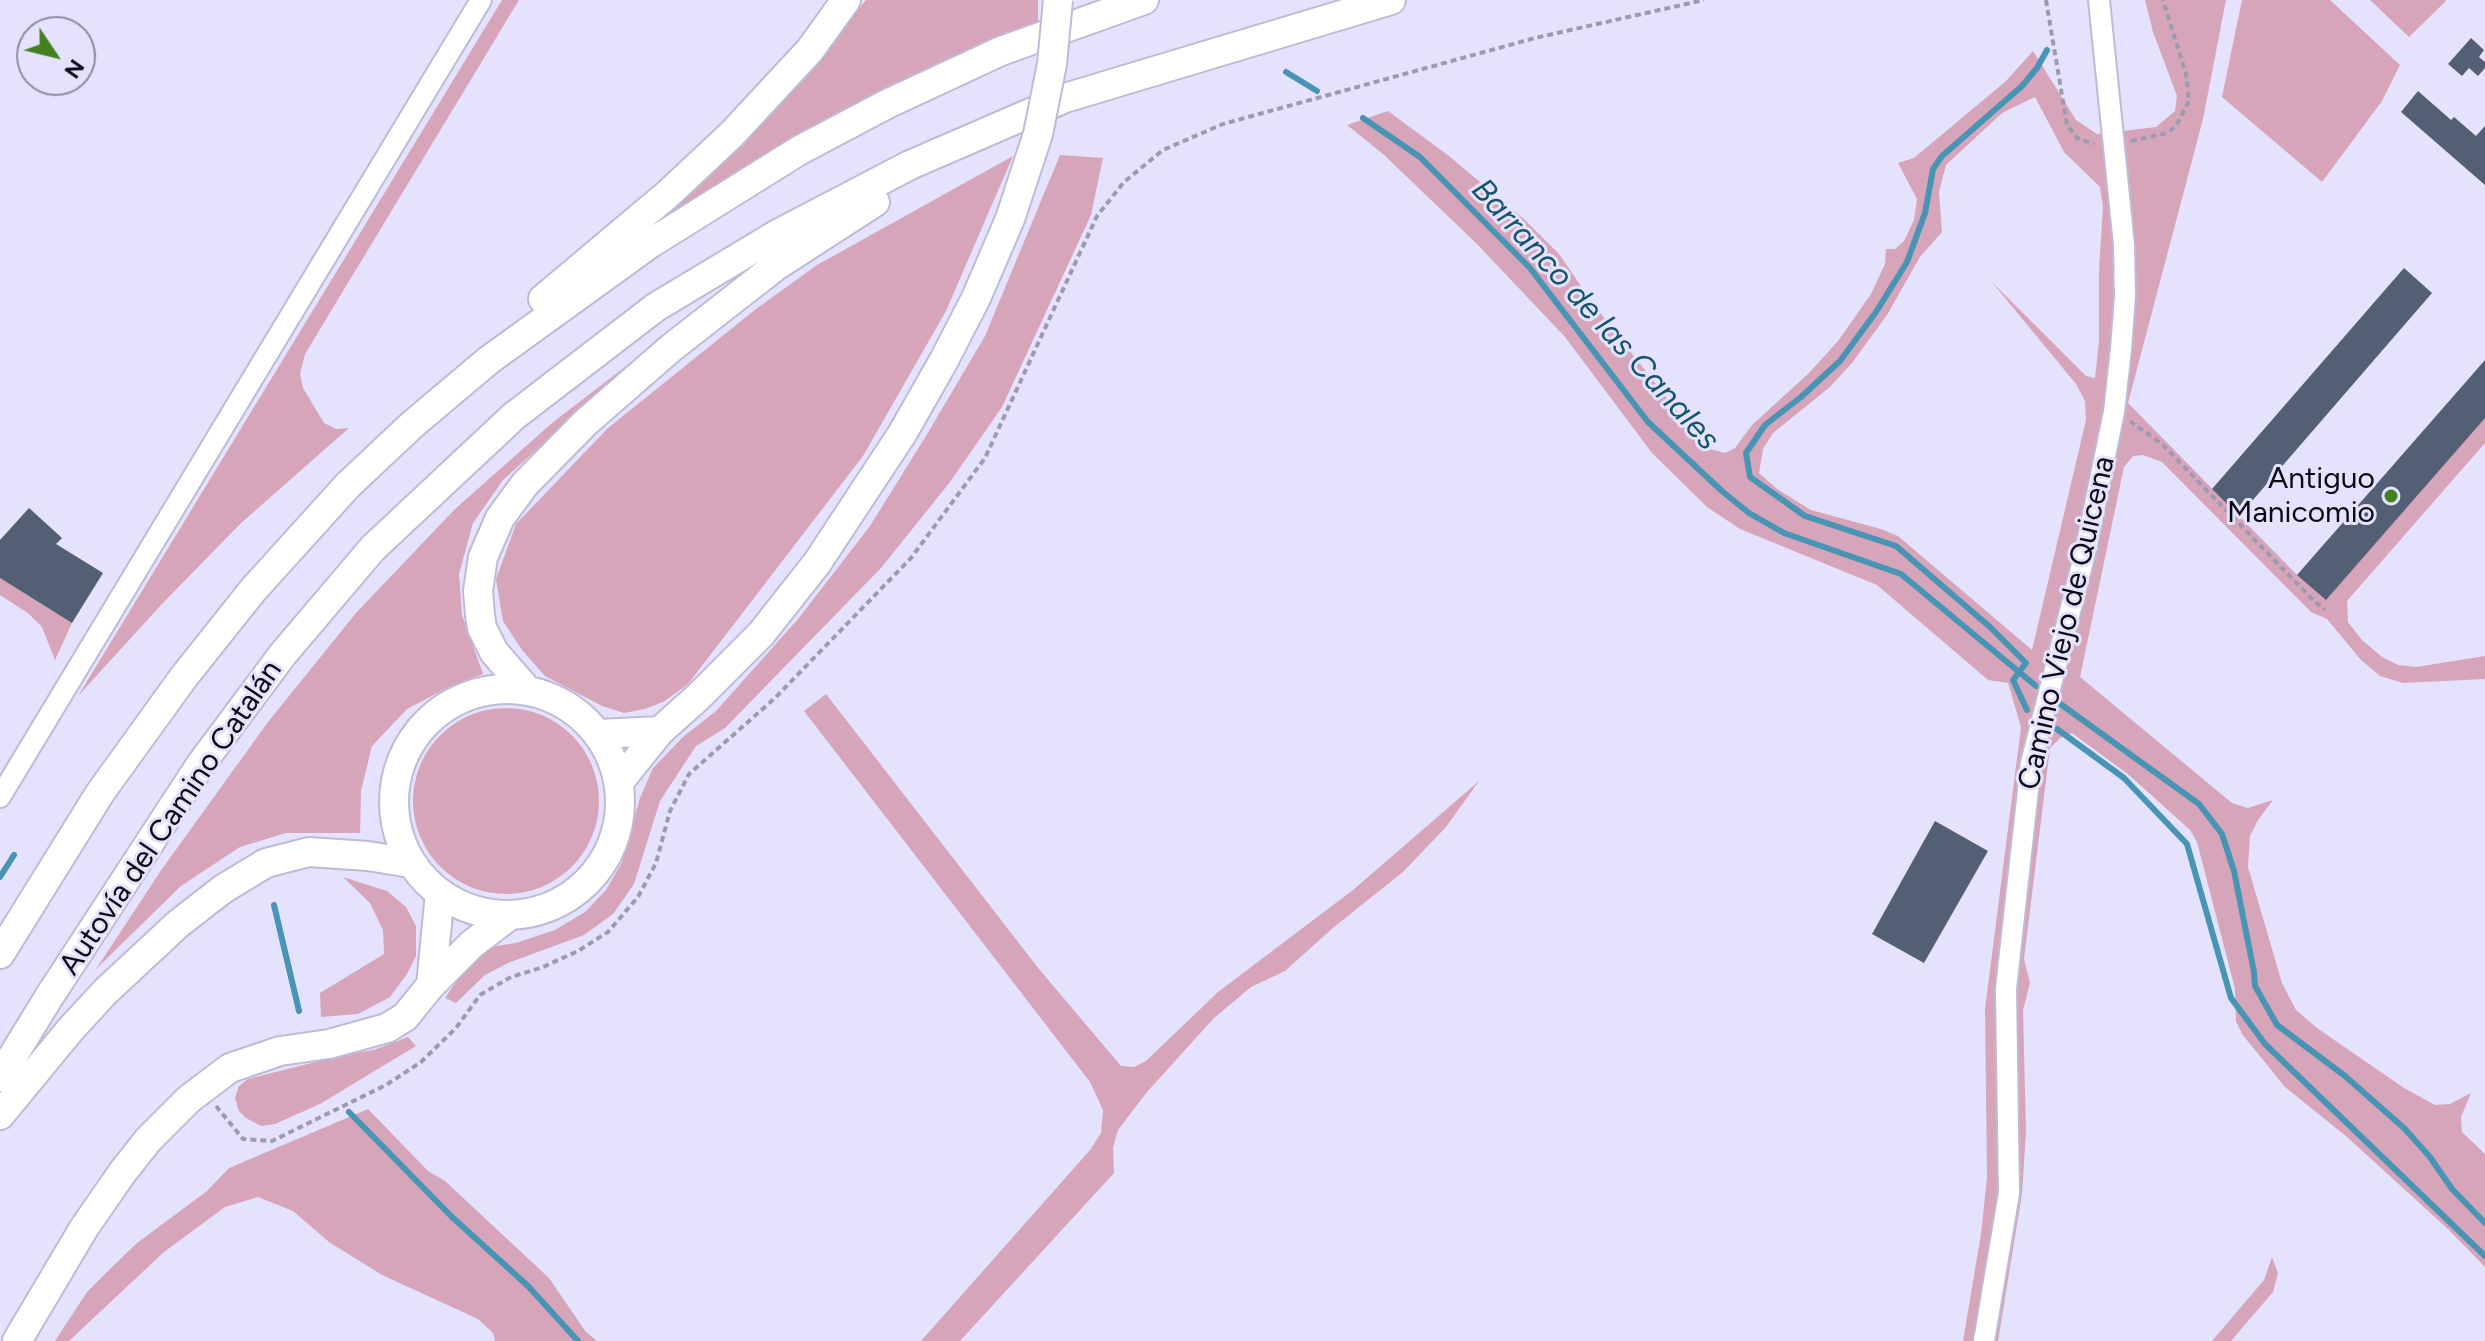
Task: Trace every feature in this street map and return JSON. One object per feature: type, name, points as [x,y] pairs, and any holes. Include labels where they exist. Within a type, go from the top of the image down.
[{"type":"highway","points":[[0,954],[100,793],[183,678],[253,590],[412,417],[496,338],[668,194],[732,134],[810,50],[846,0]]},
{"type":"highway","points":[[619,782],[660,731],[761,634],[817,563],[902,434],[943,362],[976,298],[1010,219],[1038,134],[1052,64],[1058,0]]},
{"type":"highway","points":[[348,485],[413,424],[489,360],[704,207],[800,150],[887,104],[1001,51],[1144,0]]},
{"type":"highway","name":"Autovía del Camino Catalán","points":[[0,1077],[201,764],[283,654],[373,548],[514,416],[656,307],[776,235],[910,165],[1065,98],[1391,0]]},
{"type":"highway","points":[[527,690],[494,652],[482,628],[478,591],[483,557],[500,518],[525,484],[607,404],[671,348],[776,266],[896,188],[1065,98]]},
{"type":"highway","points":[[505,688],[527,690],[552,697],[578,713],[598,734],[611,756],[619,782],[620,815],[611,847],[595,874],[570,897],[541,911],[509,916],[469,909],[428,885],[410,863],[398,837],[393,800],[399,764],[425,722],[443,708],[482,691],[505,688]]},
{"type":"highway","points":[[598,734],[660,731]]},
{"type":"highway","points":[[0,1115],[105,992],[178,924],[223,889],[266,863],[309,852],[368,856],[410,863]]},
{"type":"highway","points":[[431,985],[440,893]]},
{"type":"highway","points":[[17,1341],[84,1228],[122,1173],[148,1140],[189,1099],[230,1068],[280,1051],[329,1044],[387,1028],[405,1017],[431,985],[472,944],[509,916]]},
{"type":"street","points":[[0,797],[481,0]]},
{"type":"street","name":"Camino Viejo de Quicena","points":[[1984,1341],[2009,1193],[2006,989],[2031,763],[2085,553],[2114,412],[2125,297],[2124,245],[2099,0]]},
{"type":"path","points":[[205,1087],[222,1116],[243,1139],[272,1141],[386,1085],[421,1062],[456,1028],[480,995],[511,977],[578,951],[608,932],[638,897],[656,863],[670,811],[689,774],[775,698],[911,558],[985,458],[1097,216],[1124,182],[1163,150],[1223,124],[1535,38],[1704,0]]},
{"type":"path","points":[[2046,0],[2067,125],[2084,142],[2115,143],[2167,133],[2176,126],[2189,101],[2186,74],[2163,0]]},
{"type":"path","points":[[2114,412],[2162,444],[2325,610]]},
{"type":"shaded area","points":[[502,0],[519,0],[305,354],[300,374],[303,388],[324,423],[336,429],[349,428],[240,524],[78,696]]},
{"type":"shaded area","points":[[866,0],[1038,0],[1038,22],[952,58],[811,132],[641,233],[763,120]]},
{"type":"shaded area","points":[[2145,0],[2226,0],[2203,119],[2128,403],[2297,575],[2485,418],[2485,443],[2347,601],[2348,622],[2362,640],[2382,657],[2398,665],[2416,667],[2485,656],[2485,679],[2403,683],[2380,676],[2361,660],[2327,619],[2311,612],[2162,462],[2143,455],[2133,456],[2124,467],[2080,677],[2232,803],[2248,808],[2273,800],[2250,836],[2248,867],[2282,983],[2296,1010],[2404,1088],[2435,1105],[2450,1104],[2471,1093],[2461,1117],[2462,1132],[2485,1154],[2485,1267],[2347,1137],[2285,1087],[2242,1034],[2236,1021],[2235,989],[2197,842],[2190,830],[2129,775],[2072,733],[2060,738],[2050,748],[2024,959],[2030,983],[2023,1010],[2026,1131],[2022,1194],[1998,1341],[1963,1341],[1987,1178],[1985,1009],[2021,727],[2008,683],[1988,680],[1877,585],[1740,529],[1707,507],[1652,453],[1565,337],[1477,244],[1383,154],[1347,125],[1388,111],[1449,156],[1525,220],[1559,254],[1594,305],[1706,448],[1725,453],[1735,448],[1752,425],[1809,373],[1838,341],[1871,294],[1885,264],[1886,249],[1895,249],[1904,241],[1914,220],[1917,199],[1898,163],[1914,158],[2006,81],[2033,51],[2076,120],[2097,134],[2156,127],[2175,111],[2177,96],[2153,32]],"holes":[[[2035,97],[2064,152],[2100,187],[2103,207],[2095,378],[2086,376],[1991,281],[2076,384],[2085,401],[2086,420],[2032,650],[1898,536],[1811,510],[1777,489],[1759,473],[1763,449],[1773,433],[1830,387],[1852,363],[1887,315],[1920,257],[1942,232],[1939,192],[1946,165],[2002,113]]]},
{"type":"shaded area","points":[[2242,0],[2330,0],[2400,65],[2382,101],[2322,182],[2222,97]]},
{"type":"shaded area","points":[[2370,0],[2445,0],[2446,1],[2409,37]]},
{"type":"shaded area","points":[[1060,155],[1103,158],[1091,215],[1002,407],[950,482],[881,568],[725,728],[696,746],[660,801],[634,884],[613,914],[584,935],[508,963],[485,975],[456,1003],[445,998],[468,964],[490,947],[516,943],[555,930],[585,912],[606,890],[622,862],[640,798],[653,768],[684,736],[716,711],[798,619],[870,526],[926,436],[985,336]]},
{"type":"shaded area","points":[[1013,156],[946,311],[863,456],[688,684],[665,701],[624,713],[602,706],[545,676],[522,650],[503,621],[496,579],[516,524],[608,428],[756,309],[817,265]]},
{"type":"shaded area","points":[[643,353],[503,480],[473,523],[459,574],[462,615],[483,674],[451,686],[407,709],[372,746],[361,791],[360,833],[286,833],[240,847],[181,886],[96,969],[162,869],[268,722],[356,613],[455,509],[552,423]]},
{"type":"shaded area","points":[[0,578],[72,623],[55,660],[42,627],[29,614],[0,595]]},
{"type":"shaded area","points":[[826,694],[1039,969],[1121,1066],[1134,1067],[1146,1061],[1218,992],[1353,890],[1479,781],[1446,827],[1403,872],[1285,971],[1251,987],[1214,1018],[1147,1092],[1118,1130],[1113,1148],[1114,1173],[960,1341],[921,1341],[1090,1150],[1101,1133],[1103,1110],[1090,1082],[804,711]]},
{"type":"shaded area","points":[[506,708],[542,715],[572,735],[592,765],[599,801],[592,837],[572,867],[542,887],[506,894],[470,887],[440,867],[420,837],[413,801],[420,765],[440,735],[470,715]]},
{"type":"shaded area","points":[[343,877],[387,891],[406,907],[416,926],[416,956],[390,997],[358,1014],[321,1017],[320,993],[384,954],[383,930],[370,903]]},
{"type":"shaded area","points":[[408,1037],[416,1046],[320,1104],[275,1124],[261,1126],[239,1111],[235,1098],[239,1086],[248,1079],[374,1050]]},
{"type":"shaded area","points":[[368,1109],[428,1171],[445,1181],[549,1278],[586,1332],[597,1341],[495,1341],[493,1333],[478,1319],[382,1275],[329,1242],[293,1211],[258,1197],[225,1207],[164,1252],[69,1341],[55,1341],[87,1292],[109,1270],[137,1243],[207,1191],[229,1168]]},
{"type":"shaded area","points":[[2272,1257],[2278,1273],[2273,1292],[2231,1341],[2212,1341],[2264,1280]]},
{"type":"building","points":[[2471,38],[2484,50],[2479,57],[2485,62],[2485,68],[2478,76],[2469,68],[2462,76],[2448,64]]},
{"type":"building","points":[[2418,91],[2451,120],[2454,117],[2476,136],[2485,126],[2485,185],[2401,112]]},
{"type":"building","points":[[2404,268],[2432,293],[2239,516],[2212,489]]},
{"type":"building","name":"Antiguo Manicomio","points":[[2485,360],[2485,418],[2326,600],[2297,575]]},
{"type":"building","points":[[29,508],[62,538],[56,544],[103,573],[72,623],[0,578],[0,540]]},
{"type":"building","points":[[1935,821],[1988,851],[1924,963],[1872,934]]},
{"type":"waterway","points":[[2027,710],[2013,680],[2026,663],[1990,627],[1896,546],[1805,516],[1750,477],[1746,453],[1765,425],[1840,361],[1876,312],[1907,262],[1925,213],[1933,169],[1942,156],[2022,86],[2047,50]]},
{"type":"waterway","name":"Barranco de las Canales","points":[[1286,72],[1317,91]]},
{"type":"waterway","name":"Barranco de las Canales","points":[[1363,118],[1420,157],[1530,268],[1648,422],[1723,492],[1749,513],[1784,533],[1901,574],[2036,686]]},
{"type":"waterway","name":"Barranco de las Canales","points":[[2059,703],[2199,804],[2222,834],[2234,871],[2255,986],[2277,1025],[2345,1076],[2404,1128],[2430,1157],[2452,1189],[2485,1223]]},
{"type":"waterway","points":[[2057,729],[2124,778],[2187,844],[2231,998],[2265,1044],[2485,1256]]},
{"type":"waterway","points":[[0,877],[14,855]]},
{"type":"waterway","points":[[274,905],[299,1011]]},
{"type":"waterway","points":[[349,1112],[452,1217],[528,1286],[578,1341]]},
{"type":"place","name":"Antiguo Manicomio","points":[[2391,496]]}]
